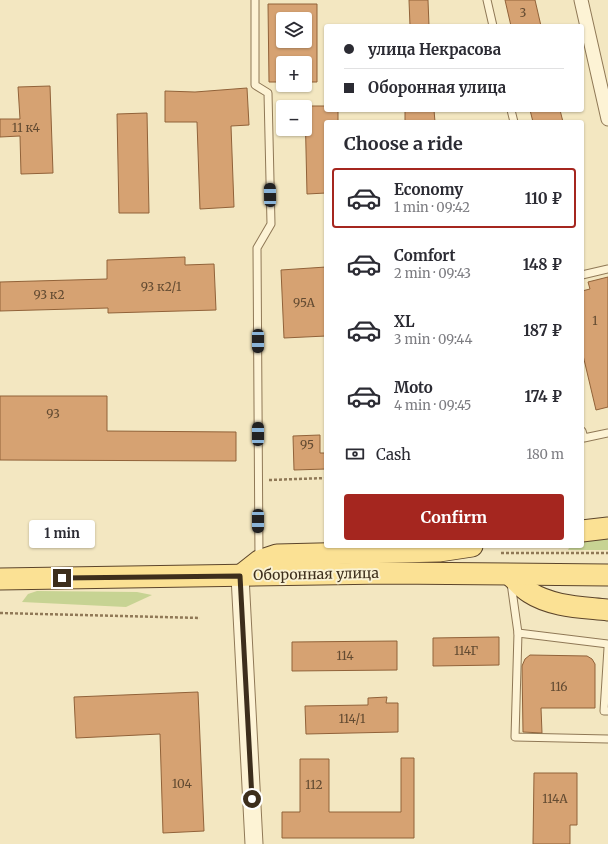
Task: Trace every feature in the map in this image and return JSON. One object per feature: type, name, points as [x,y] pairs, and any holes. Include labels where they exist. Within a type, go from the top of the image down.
[{"type":"main road","points":[[584,531],[608,528]]},
{"type":"main road","points":[[252,571],[277,555],[439,551],[459,548]]},
{"type":"main road","points":[[387,573],[439,551],[501,574],[528,592],[544,600],[565,605],[608,610]]},
{"type":"main road","name":"Оборонная улица","points":[[0,579],[252,571],[608,575]]},
{"type":"street","points":[[582,0],[608,119]]},
{"type":"street","points":[[252,571],[254,844]]},
{"type":"lane","points":[[252,571],[258,480],[257,248],[271,224],[268,93],[255,85],[255,0]]},
{"type":"lane","points":[[487,0],[493,24]]},
{"type":"lane","points":[[584,275],[608,269]]},
{"type":"lane","points":[[584,438],[608,432]]},
{"type":"lane","points":[[501,574],[518,633],[516,737],[608,739]]},
{"type":"lane","points":[[518,633],[608,644]]},
{"type":"lane","points":[[608,648],[604,711],[608,711]]},
{"type":"path","points":[[258,480],[324,478]]},
{"type":"path","points":[[501,553],[608,553]]},
{"type":"path","points":[[0,614],[200,618]]},
{"type":"green space","points":[[608,537],[608,550],[568,550],[569,548],[584,548],[584,540]]},
{"type":"green space","points":[[37,591],[137,592],[152,595],[126,607],[22,602],[28,594]]},
{"type":"building","points":[[409,0],[428,0],[429,24],[410,24]]},
{"type":"building","points":[[505,0],[535,0],[541,24],[511,24]]},
{"type":"building","points":[[268,4],[317,4],[317,82],[312,82],[312,56],[276,56],[276,82],[269,82]]},
{"type":"building","points":[[50,86],[53,173],[21,174],[20,136],[0,137],[0,119],[20,119],[18,87]]},
{"type":"building","points":[[247,88],[249,125],[231,126],[234,207],[200,209],[197,122],[165,122],[165,91],[195,92]]},
{"type":"building","points":[[312,106],[324,106],[324,112],[338,112],[338,120],[324,120],[324,193],[307,194],[306,136],[312,136]]},
{"type":"building","points":[[405,112],[434,112],[435,120],[405,120]]},
{"type":"building","points":[[530,112],[560,112],[562,120],[532,120]]},
{"type":"building","points":[[147,113],[149,213],[119,213],[117,114]]},
{"type":"building","points":[[185,257],[185,265],[214,264],[216,310],[108,313],[108,308],[0,311],[0,282],[107,279],[107,260]]},
{"type":"building","points":[[324,267],[324,336],[284,338],[281,270]]},
{"type":"building","points":[[608,277],[608,407],[596,410],[584,359],[584,290],[590,289],[588,282]]},
{"type":"building","points":[[0,396],[107,396],[107,431],[236,432],[236,461],[0,460]]},
{"type":"building","points":[[320,435],[320,453],[324,453],[324,469],[294,470],[293,436]]},
{"type":"building","points":[[499,637],[499,665],[433,666],[433,638]]},
{"type":"building","points":[[397,641],[397,670],[292,671],[292,642]]},
{"type":"building","points":[[530,655],[587,656],[592,659],[595,664],[595,708],[541,708],[542,733],[523,732],[522,666],[525,659]]},
{"type":"building","points":[[198,692],[204,831],[163,833],[160,734],[76,738],[74,697]]},
{"type":"building","points":[[387,697],[386,703],[398,703],[398,732],[306,734],[305,706],[368,705],[368,698]]},
{"type":"building","points":[[401,758],[414,758],[414,838],[282,838],[282,812],[300,812],[300,759],[329,759],[329,812],[401,812]]},
{"type":"building","points":[[534,773],[577,773],[577,825],[570,825],[570,844],[533,844]]},
{"type":"route","points":[[62,578],[240,576],[252,799]]}]
